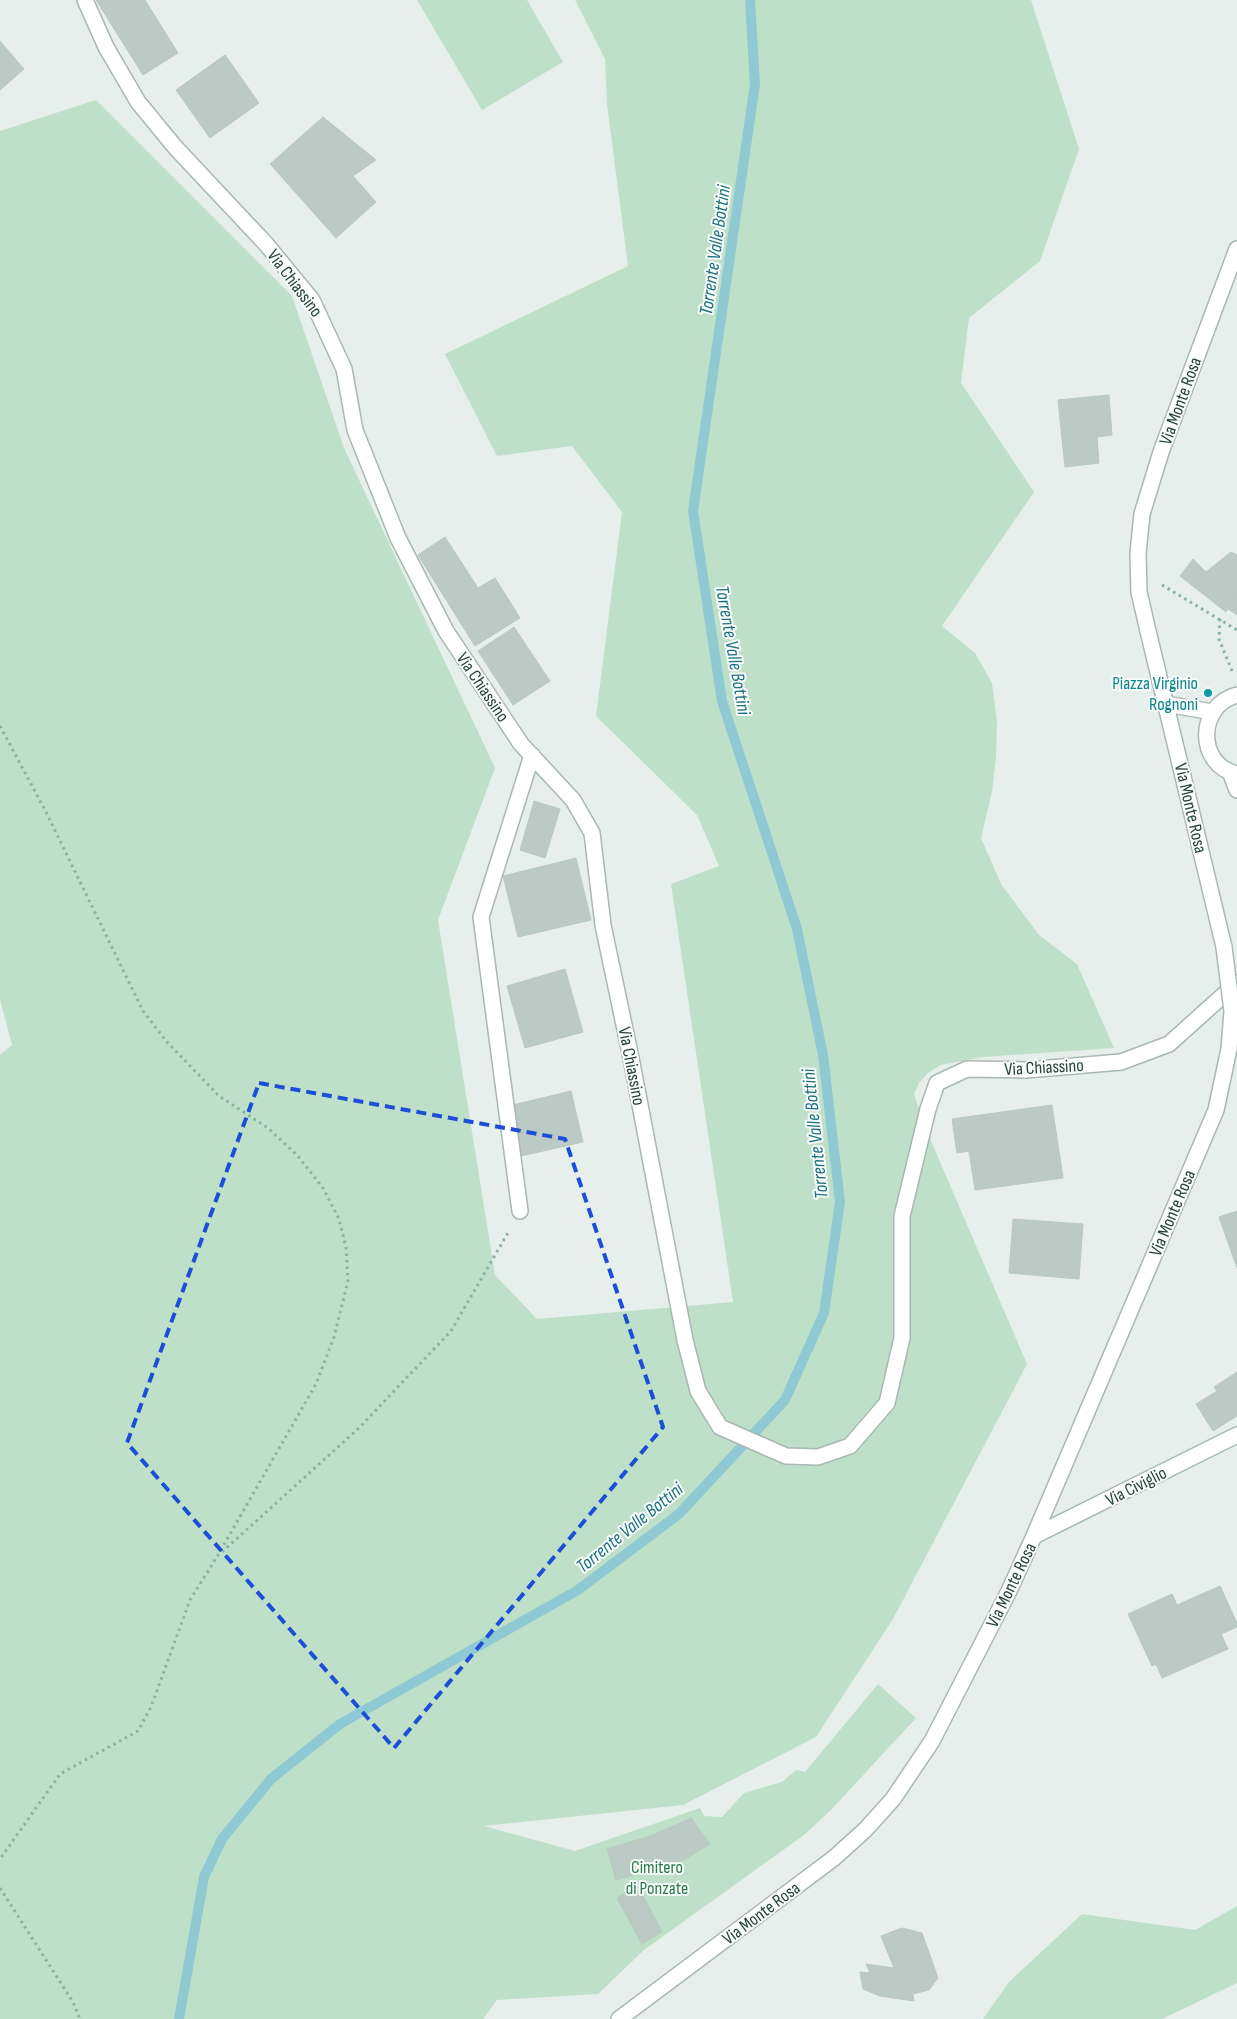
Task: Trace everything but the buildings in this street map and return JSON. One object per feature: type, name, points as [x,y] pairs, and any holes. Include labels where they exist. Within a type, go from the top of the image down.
[{"type":"street","name":"Via Chiassino","points":[[85,0],[106,47],[138,102],[175,147],[266,244],[312,300],[344,369],[356,430],[398,538],[446,631],[521,744],[573,800],[592,833],[603,925],[631,1058],[685,1340],[698,1391],[720,1427],[786,1456],[818,1457],[850,1446],[886,1403],[902,1338],[902,1216],[928,1109],[937,1083],[967,1068],[1026,1070],[1121,1062],[1169,1044],[1237,983]]},
{"type":"street","name":"Via Monte Rosa","points":[[619,2019],[834,1858],[865,1830],[893,1798],[932,1741],[1009,1592],[1216,1110],[1229,1049],[1232,1011],[1224,947],[1139,592],[1138,553],[1142,514],[1161,452],[1237,249]]},
{"type":"street","points":[[1237,695],[1224,701],[1212,712],[1206,728],[1208,750],[1214,760],[1234,773],[1237,790]]},
{"type":"street","points":[[1166,704],[1212,712]]},
{"type":"street","points":[[520,1211],[482,917],[532,755]]},
{"type":"street","name":"Via Civiglio","points":[[1034,1536],[1237,1436]]},
{"type":"path","points":[[1138,571],[1237,630]]},
{"type":"path","points":[[1220,619],[1219,639],[1234,675]]},
{"type":"path","points":[[0,726],[45,810],[143,1010],[167,1042],[220,1096],[268,1128],[297,1155],[323,1188],[339,1219],[346,1247],[348,1281],[334,1337],[316,1384],[218,1555],[190,1600],[151,1707],[138,1730],[60,1774],[0,1859]]},
{"type":"path","points":[[218,1555],[358,1428],[451,1331],[520,1211]]},
{"type":"path","points":[[0,1888],[73,2002],[80,2019]]},
{"type":"highlighted area","points":[[259,1083],[565,1139],[663,1427],[394,1748],[127,1443]]},
{"type":"green space","points":[[417,0],[527,0],[563,62],[482,110]]},
{"type":"green space","name":"Cimitero di Ponzate","points":[[575,0],[1031,0],[1079,149],[1040,261],[969,318],[961,383],[1034,492],[942,626],[975,653],[992,683],[997,721],[996,757],[992,792],[981,838],[1001,884],[1039,935],[1077,964],[1114,1048],[983,1057],[941,1065],[928,1073],[919,1083],[914,1094],[925,1127],[1027,1364],[893,1619],[816,1737],[683,1805],[484,1826],[575,1851],[700,1808],[704,1816],[722,1817],[744,1793],[782,1782],[796,1770],[805,1772],[878,1684],[916,1718],[831,1810],[804,1835],[644,1950],[598,1994],[497,2000],[483,2019],[0,2019],[0,1055],[12,1045],[0,999],[0,131],[96,100],[292,296],[344,448],[495,768],[438,920],[495,1275],[537,1319],[733,1302],[671,884],[719,866],[697,815],[596,716],[622,512],[572,446],[497,456],[445,354],[628,266],[607,104],[605,59]]},
{"type":"green space","points":[[1237,1906],[1237,1983],[1162,2019],[983,2019],[1009,1982],[1082,1914],[1195,1930]]},
{"type":"waterway","name":"Torrente Valle Bottini","points":[[179,2019],[204,1877],[222,1839],[271,1779],[340,1724],[578,1590],[679,1514],[785,1400],[824,1313],[840,1202],[823,1055],[797,929],[722,701],[693,511],[755,84],[750,0]]},
{"type":"place","name":"Piazza Virginio Rognoni","points":[[1208,693]]}]
